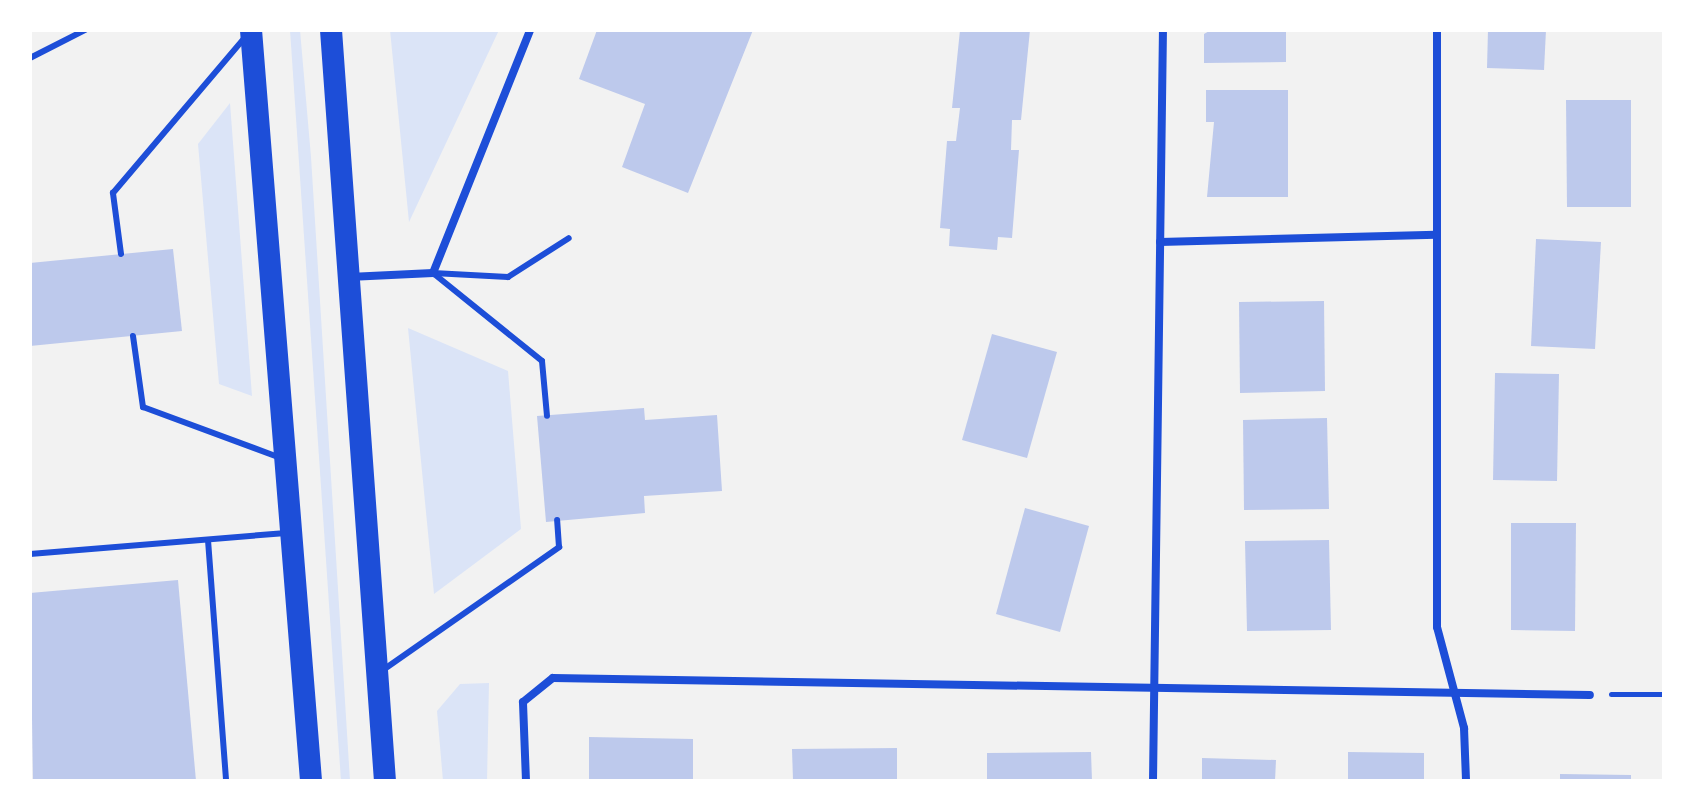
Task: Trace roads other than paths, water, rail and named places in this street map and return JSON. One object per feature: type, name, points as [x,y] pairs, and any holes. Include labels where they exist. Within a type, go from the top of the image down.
[{"type":"highway","points":[[251,30],[296,532],[311,781]]},
{"type":"highway","points":[[331,30],[385,781]]},
{"type":"street","points":[[348,277],[433,273],[530,30]]},
{"type":"street","points":[[1153,781],[1163,30]]},
{"type":"street","points":[[1437,30],[1437,627],[1452,694],[1464,728],[1466,781]]},
{"type":"street","points":[[1160,242],[1436,235]]},
{"type":"street","points":[[526,781],[523,702],[538,686],[553,678],[1154,692],[1590,695]]},
{"type":"lane","points":[[30,58],[85,30]]},
{"type":"lane","points":[[121,254],[113,193],[251,30]]},
{"type":"lane","points":[[433,273],[508,277],[569,238]]},
{"type":"lane","points":[[433,273],[542,361],[547,416]]},
{"type":"lane","points":[[133,336],[143,407],[290,461]]},
{"type":"lane","points":[[377,674],[559,547],[557,520]]},
{"type":"lane","points":[[30,554],[296,532]]},
{"type":"lane","points":[[208,540],[226,781]]}]
